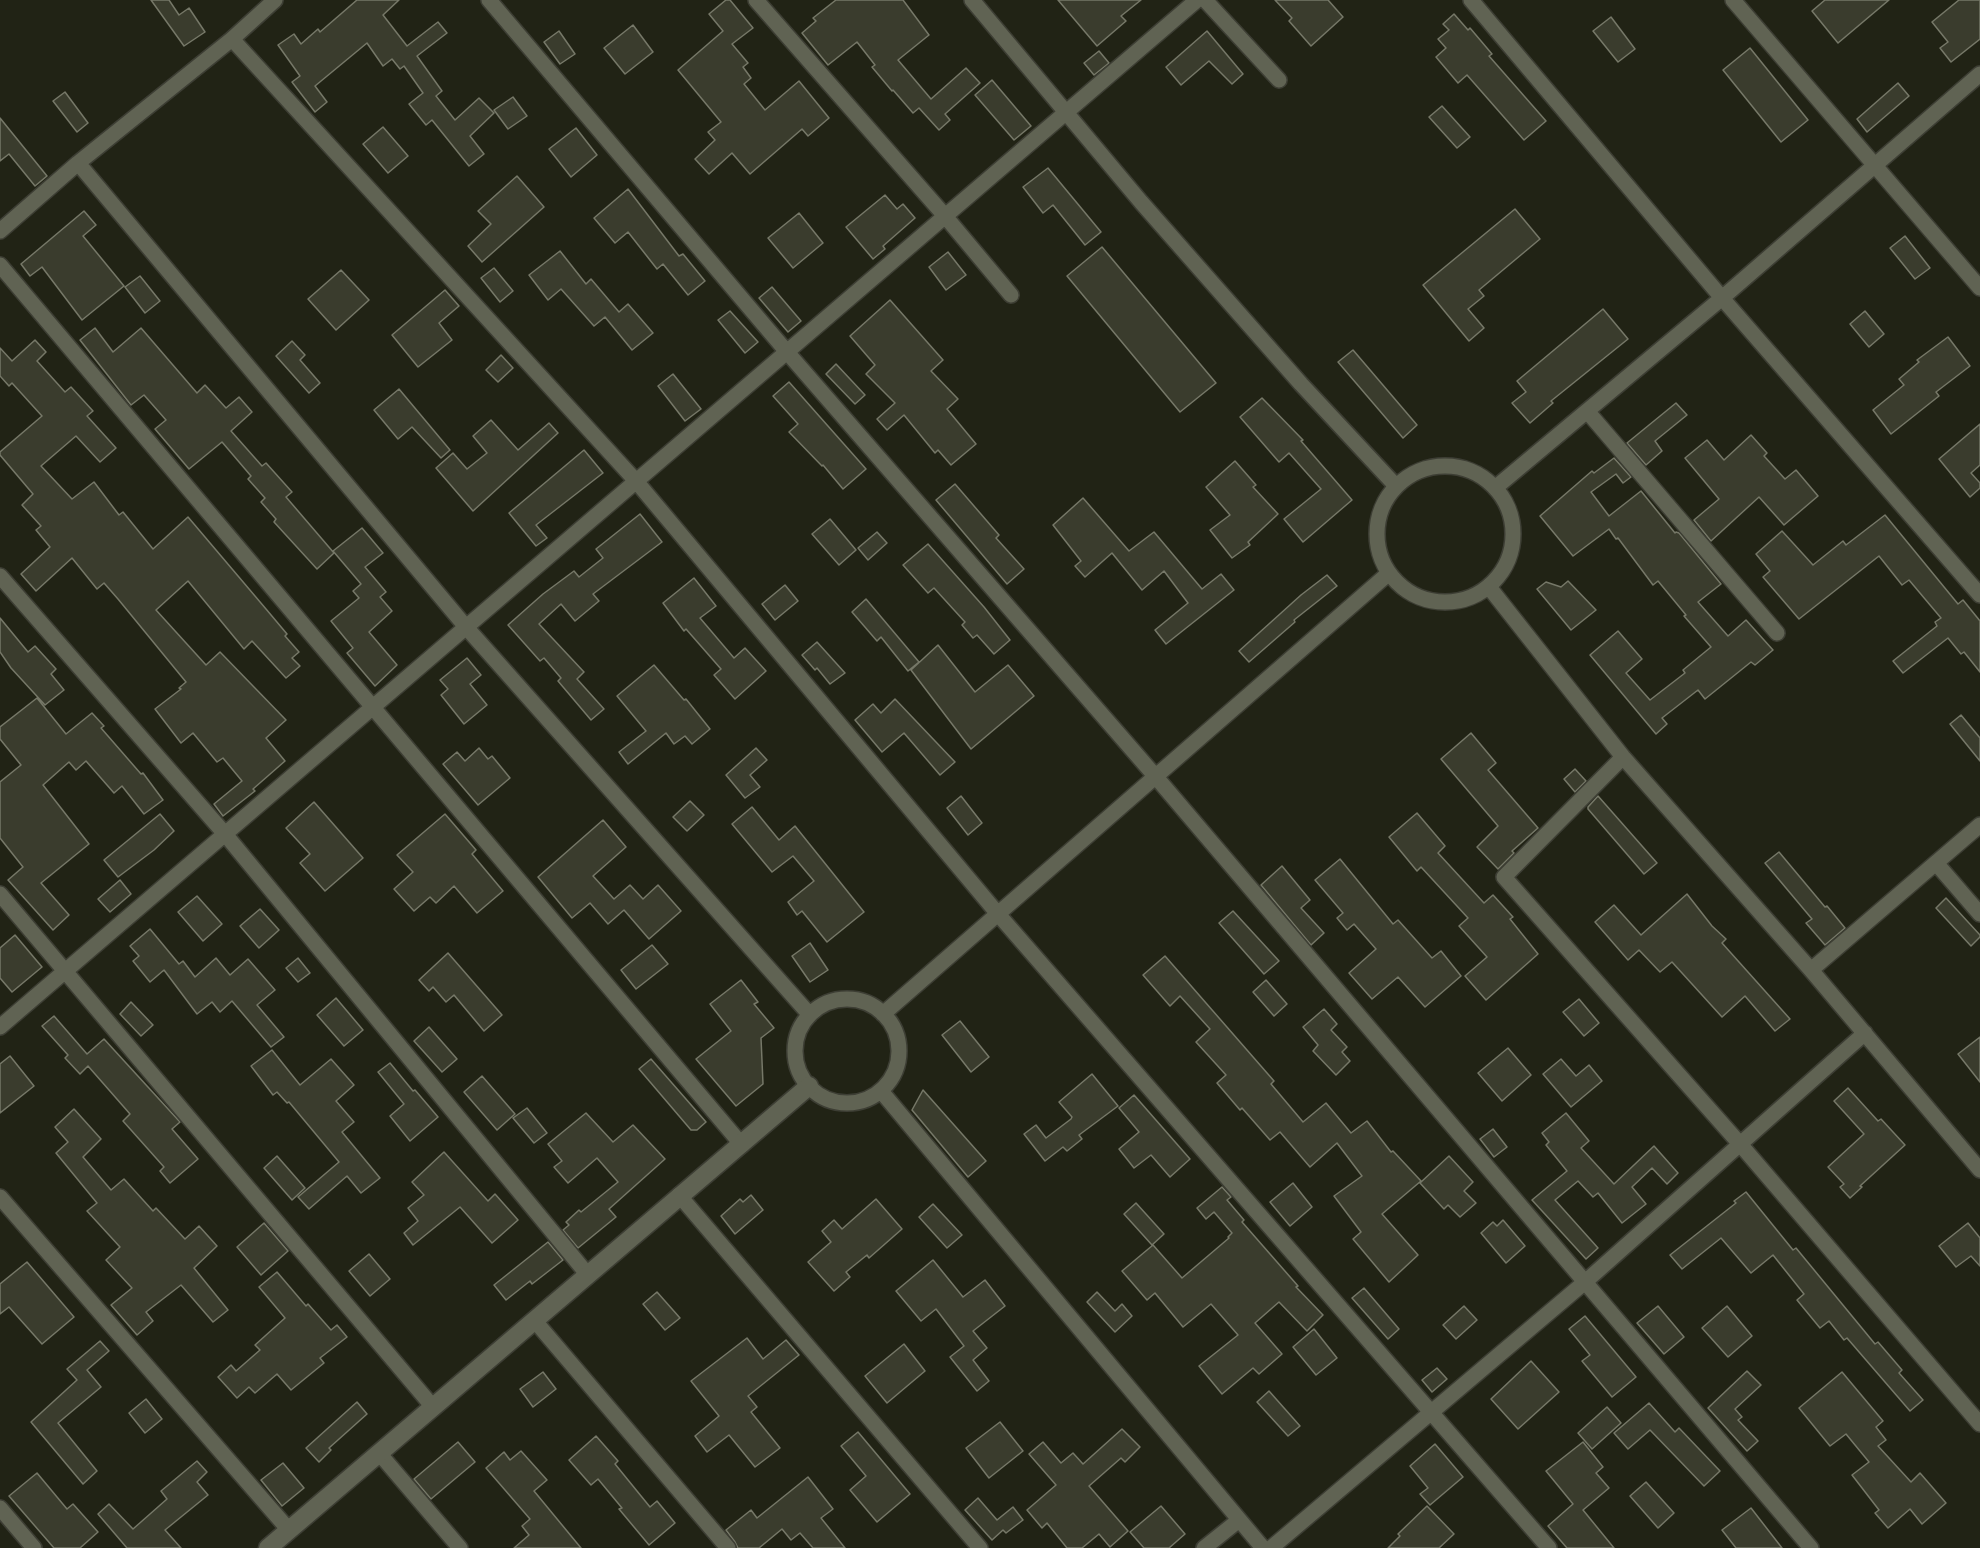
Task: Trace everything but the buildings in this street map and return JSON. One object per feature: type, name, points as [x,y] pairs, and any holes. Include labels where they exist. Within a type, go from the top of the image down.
[{"type":"street","points":[[0,231],[78,163],[232,39],[275,0]]},
{"type":"street","points":[[489,0],[787,352],[1156,777],[1811,1548]]},
{"type":"street","points":[[756,0],[1011,295]]},
{"type":"street","points":[[972,0],[1141,202],[1269,348],[1396,486]]},
{"type":"street","points":[[0,1027],[1197,0]]},
{"type":"street","points":[[1205,0],[1278,80]]},
{"type":"street","points":[[1471,0],[1722,298],[1980,595]]},
{"type":"street","points":[[1733,0],[1980,288]]},
{"type":"street","points":[[232,39],[636,481],[998,914],[1549,1548]]},
{"type":"street","points":[[1495,488],[1722,298],[1980,74]]},
{"type":"street","points":[[78,163],[466,627],[810,1015]]},
{"type":"street","points":[[0,265],[742,1145]]},
{"type":"street","points":[[1587,411],[1778,633]]},
{"type":"street","points":[[1444,466],[1468,470],[1481,476],[1495,488],[1507,505],[1514,534],[1509,559],[1503,571],[1489,587],[1466,600],[1435,602],[1406,590],[1389,573],[1379,552],[1377,532],[1383,506],[1396,486],[1419,471],[1444,466]]},
{"type":"street","points":[[883,1014],[1389,573]]},
{"type":"street","points":[[0,576],[225,834],[588,1275]]},
{"type":"street","points":[[1489,587],[1623,756],[1811,970],[1980,1170]]},
{"type":"street","points":[[1623,756],[1504,877],[1740,1144],[1980,1424]]},
{"type":"street","points":[[1811,970],[1980,825]]},
{"type":"street","points":[[1936,863],[1980,914]]},
{"type":"street","points":[[0,894],[433,1407]]},
{"type":"street","points":[[852,999],[863,1002],[883,1014],[897,1035],[899,1059],[889,1082],[880,1091],[869,1099],[844,1103],[831,1101],[819,1095],[809,1086],[799,1070],[795,1050],[802,1025],[810,1015],[829,1002],[852,999]]},
{"type":"street","points":[[1272,1548],[1585,1282],[1865,1033]]},
{"type":"street","points":[[268,1548],[809,1086]]},
{"type":"street","points":[[880,1091],[1263,1548]]},
{"type":"street","points":[[679,1195],[980,1548]]},
{"type":"street","points":[[0,1197],[289,1530]]},
{"type":"street","points":[[535,1321],[728,1548]]},
{"type":"street","points":[[379,1453],[460,1548]]},
{"type":"street","points":[[0,1508],[34,1548]]},
{"type":"street","points":[[1204,1548],[1239,1520]]}]
